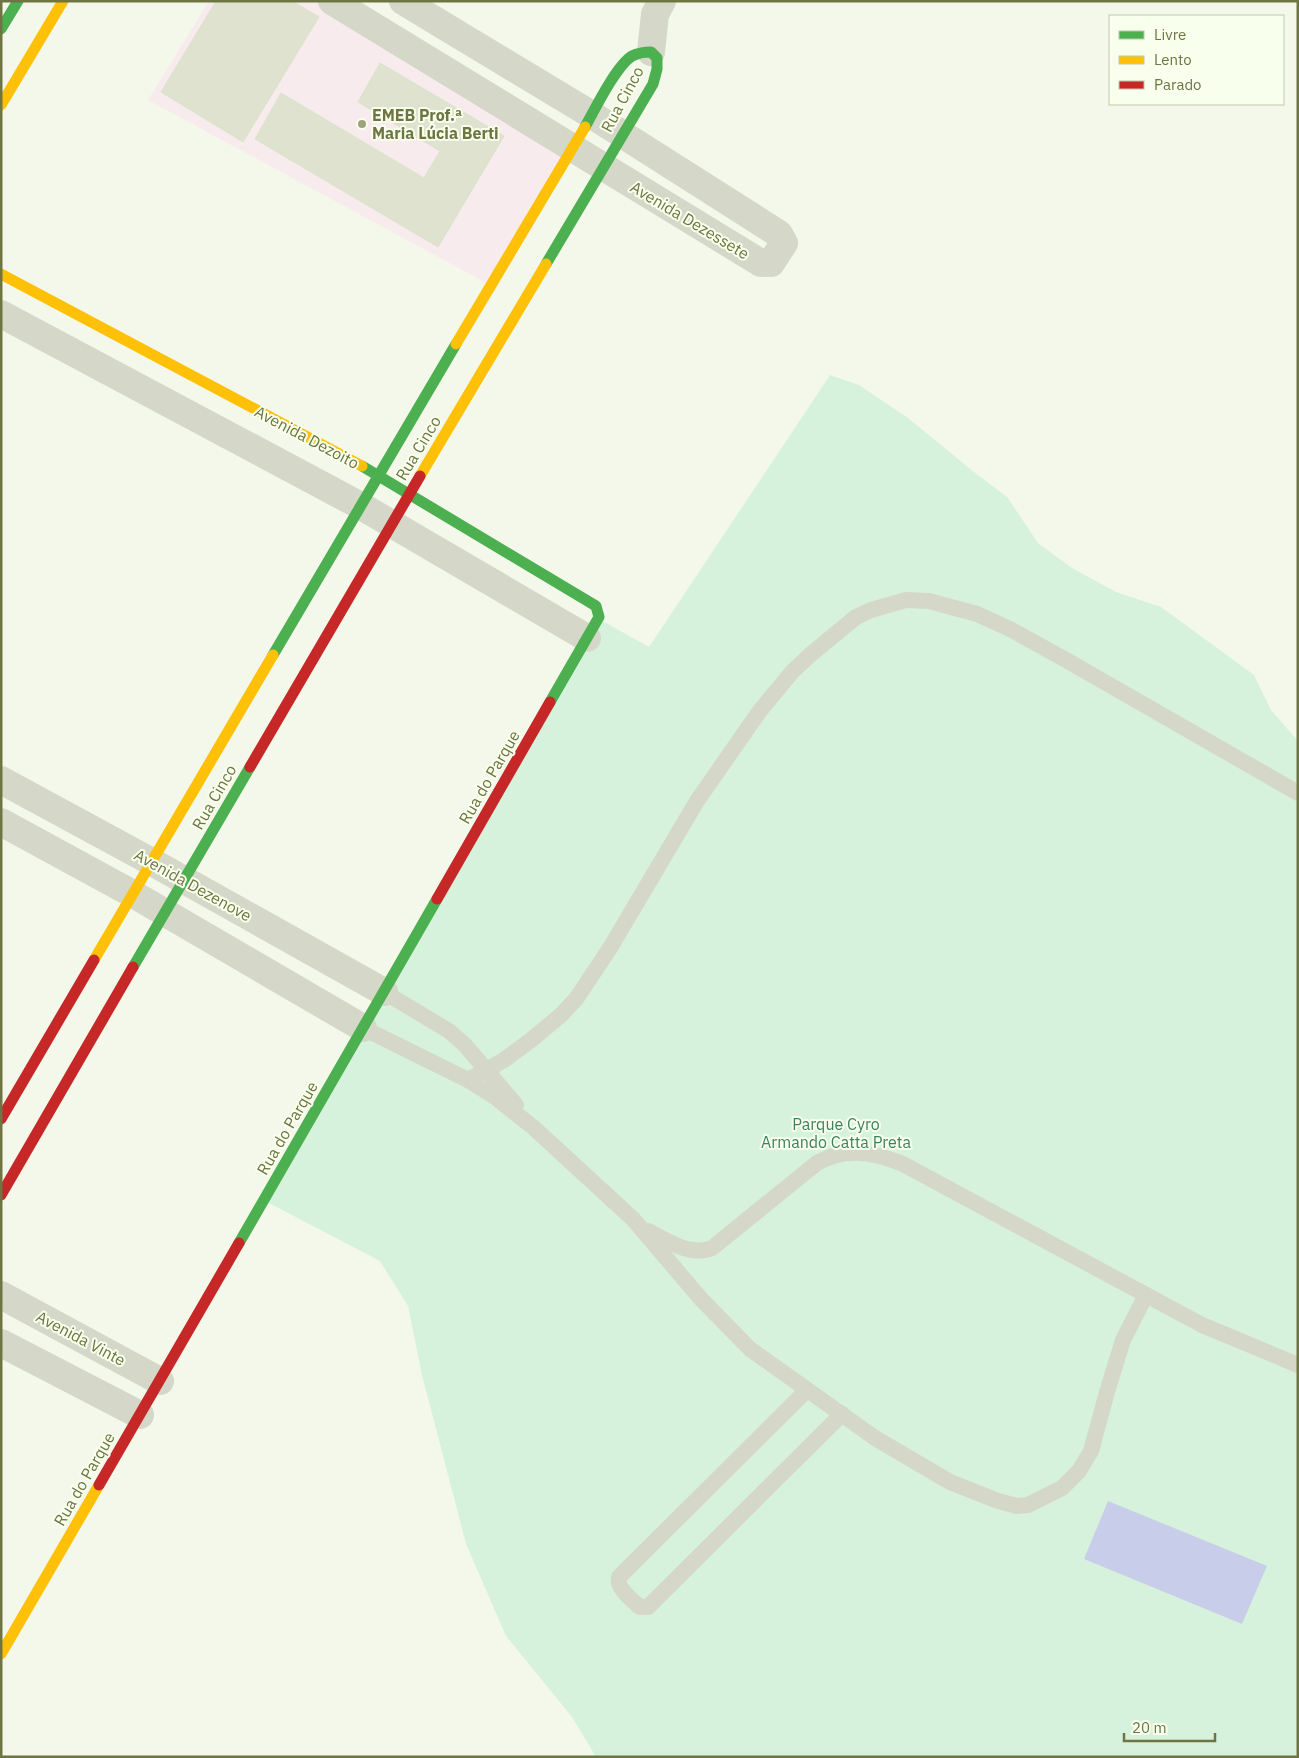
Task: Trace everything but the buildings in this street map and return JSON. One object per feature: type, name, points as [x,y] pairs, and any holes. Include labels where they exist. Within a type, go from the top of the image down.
[{"type":"street","points":[[1,29],[18,1]]},
{"type":"street","points":[[1,104],[63,1]]},
{"type":"street","name":"Avenida Dezessete","points":[[332,1],[761,263],[771,263],[784,243],[779,234],[592,115],[403,1]]},
{"type":"street","points":[[651,52],[655,14],[662,1]]},
{"type":"street","name":"Rua Cinco","points":[[1,1119],[592,115],[626,61],[638,52],[651,52],[658,58],[652,84],[410,493],[1,1195]]},
{"type":"street","name":"Avenida Dezoito","points":[[1,274],[410,493],[596,606],[593,627]]},
{"type":"street","points":[[1,314],[392,524],[593,627]]},
{"type":"street","points":[[61,346],[79,315]]},
{"type":"street","name":"Rua do Parque","points":[[1,1654],[593,627]]},
{"type":"street","name":"Avenida Dezenove","points":[[1,780],[384,992]]},
{"type":"street","points":[[1,822],[133,894],[363,1028]]},
{"type":"street","name":"Avenida Vinte","points":[[1,1295],[160,1381]]},
{"type":"street","points":[[1,1343],[140,1415]]},
{"type":"lane","points":[[468,1080],[504,1060],[532,1040],[562,1015],[576,999],[610,948],[697,802],[759,712],[792,672],[810,655],[856,616],[871,610],[906,600],[914,600],[929,601],[977,614],[1010,629],[1066,660],[1298,793]]},
{"type":"lane","points":[[384,992],[449,1031],[466,1045],[534,1128]]},
{"type":"lane","points":[[363,1028],[468,1080],[494,1097],[534,1128],[640,1227],[701,1299],[750,1349],[876,1438],[950,1482],[998,1501],[1017,1506],[1028,1506],[1062,1488],[1079,1471],[1091,1451],[1123,1340],[1146,1295]]},
{"type":"lane","points":[[640,1227],[673,1244],[695,1252],[704,1251],[712,1248],[817,1163],[830,1156],[850,1152],[884,1157],[900,1163],[1202,1325],[1298,1365]]},
{"type":"lane","points":[[807,1390],[619,1577],[618,1582],[622,1588],[640,1607],[648,1608],[842,1414]]},
{"type":"shaded area","name":"EMEB Prof.ª Maria Lúcia Berti","points":[[209,1],[331,1],[572,147],[490,285],[148,100]]},
{"type":"green space","name":"Parque Cyro Armando Catta Preta","points":[[830,375],[859,385],[908,418],[1007,497],[1038,543],[1072,568],[1116,592],[1161,607],[1254,675],[1271,710],[1298,741],[1298,1757],[596,1757],[572,1717],[506,1636],[466,1544],[422,1375],[408,1306],[380,1261],[265,1201],[599,619],[649,647]]},
{"type":"water","points":[[1108,1501],[1267,1566],[1242,1624],[1084,1559]]},
{"type":"traffic: fast","points":[[1,29],[18,1]]},
{"type":"traffic: fast","points":[[546,264],[653,84],[657,69],[657,58],[651,52],[637,54],[626,61],[606,88],[585,127]]},
{"type":"traffic: fast","points":[[273,655],[456,344]]},
{"type":"traffic: fast","points":[[362,466],[596,606],[599,617],[550,702]]},
{"type":"traffic: fast","points":[[133,967],[250,767]]},
{"type":"traffic: fast","points":[[239,1243],[437,899]]},
{"type":"traffic: slow","points":[[1,105],[63,1]]},
{"type":"traffic: slow","points":[[456,344],[585,127]]},
{"type":"traffic: slow","points":[[420,476],[546,264]]},
{"type":"traffic: slow","points":[[1,274],[362,466]]},
{"type":"traffic: slow","points":[[94,960],[273,655]]},
{"type":"traffic: slow","points":[[1,1654],[99,1485]]},
{"type":"traffic: jam","points":[[250,767],[420,476]]},
{"type":"traffic: jam","points":[[437,899],[550,702]]},
{"type":"traffic: jam","points":[[1,1119],[94,960]]},
{"type":"traffic: jam","points":[[1,1195],[133,967]]},
{"type":"traffic: jam","points":[[99,1485],[239,1243]]},
{"type":"place","name":"EMEB Prof.ª Maria Lúcia Berti","points":[[362,124]]}]
